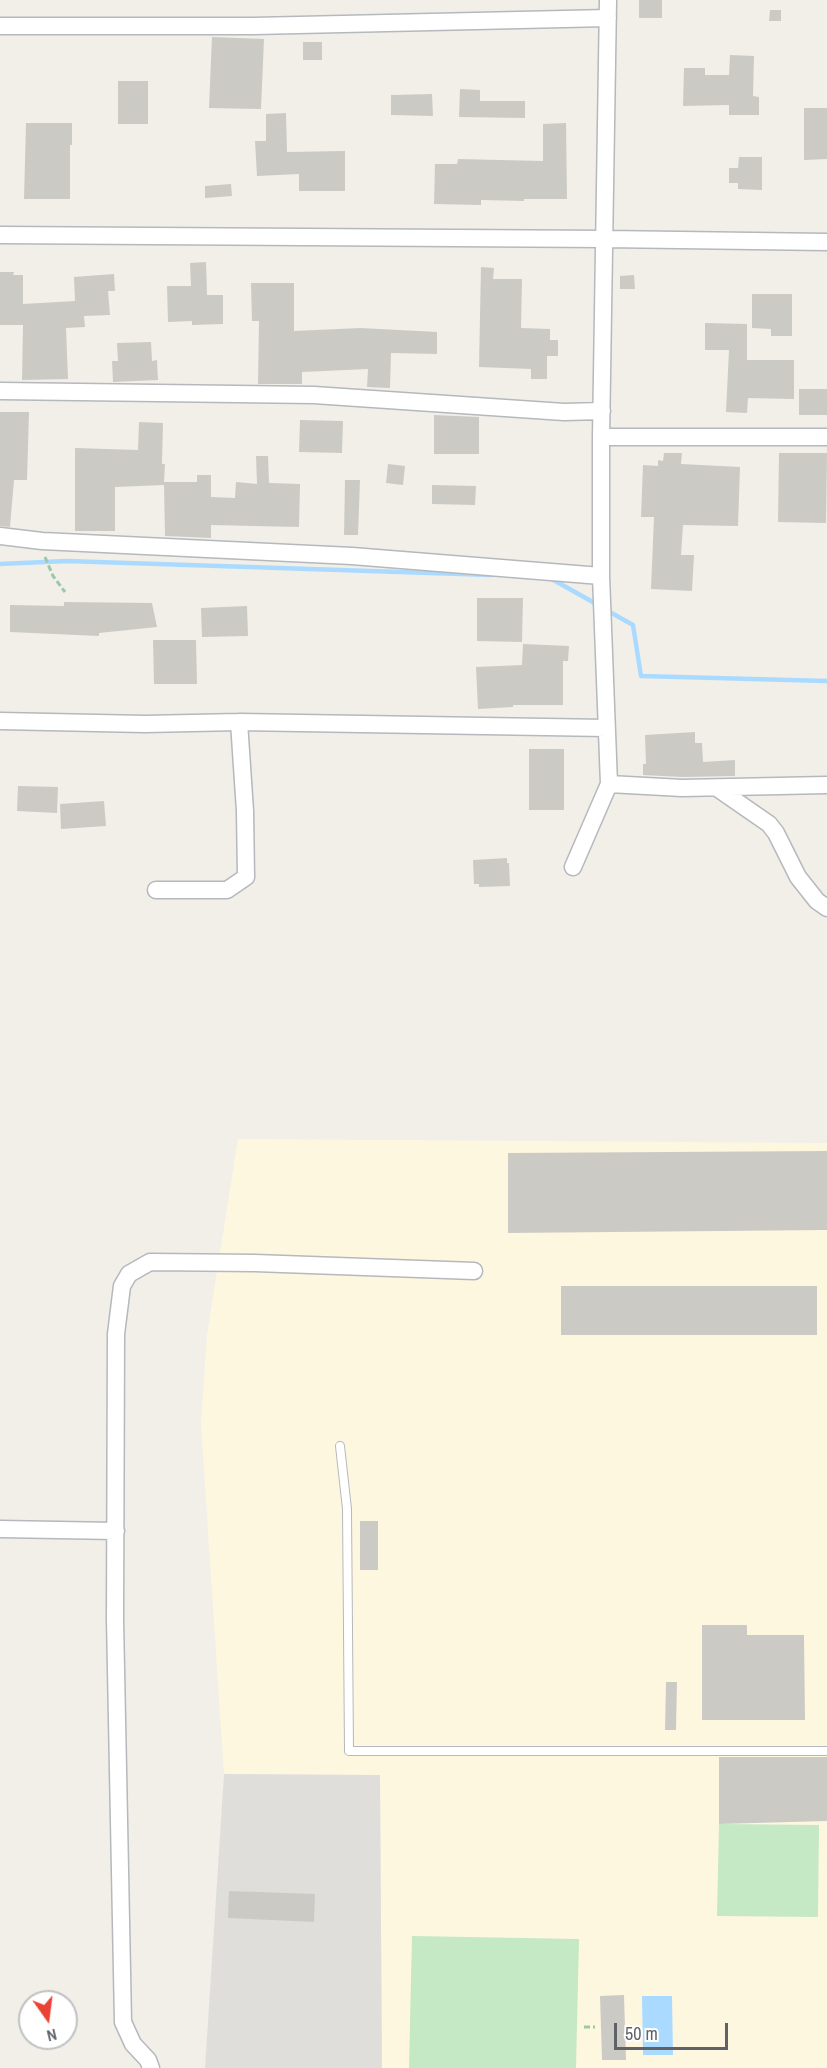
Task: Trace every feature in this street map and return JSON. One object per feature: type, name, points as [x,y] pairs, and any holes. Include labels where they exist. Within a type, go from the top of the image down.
[{"type":"street","points":[[573,867],[609,783],[601,576],[608,0]]},
{"type":"street","points":[[0,26],[254,26],[608,18]]},
{"type":"street","points":[[0,235],[827,242]]},
{"type":"street","points":[[0,391],[314,395],[564,412],[602,411]]},
{"type":"street","points":[[601,437],[827,437]]},
{"type":"street","points":[[0,536],[42,541],[352,556],[601,576]]},
{"type":"street","points":[[0,721],[606,728]]},
{"type":"street","points":[[156,890],[227,890],[246,878],[245,811],[239,722]]},
{"type":"street","points":[[609,783],[682,788],[827,785]]},
{"type":"street","points":[[717,788],[769,824],[776,833],[798,877],[817,901],[827,908]]},
{"type":"street","points":[[151,2068],[148,2060],[133,2044],[123,2022],[115,1631],[116,1334],[122,1286],[129,1274],[150,1262],[255,1263],[474,1271]]},
{"type":"street","points":[[0,1529],[116,1531]]},
{"type":"lane","points":[[340,1446],[347,1509],[349,1751],[827,1751]]},
{"type":"path","points":[[42,541],[47,565],[65,592]]},
{"type":"path","points":[[584,2027],[595,2026]]},
{"type":"shaded area","points":[[238,1139],[827,1143],[827,2068],[382,2068],[380,1775],[224,1774],[201,1424],[207,1335]]},
{"type":"shaded area","points":[[224,1774],[380,1775],[382,2068],[205,2068]]},
{"type":"green space","points":[[719,1824],[819,1825],[818,1917],[717,1916]]},
{"type":"green space","points":[[412,1936],[579,1939],[576,2068],[409,2068]]},
{"type":"water","points":[[642,1996],[672,1996],[673,2055],[643,2055]]},
{"type":"building","points":[[639,0],[662,0],[662,18],[639,18]]},
{"type":"building","points":[[770,10],[781,10],[781,21],[769,21]]},
{"type":"building","points":[[212,37],[264,39],[261,109],[209,108]]},
{"type":"building","points":[[303,42],[322,42],[322,60],[303,60]]},
{"type":"building","points":[[730,55],[754,56],[753,96],[759,97],[759,115],[729,115],[729,105],[683,106],[684,68],[705,68],[705,75],[729,75]]},
{"type":"building","points":[[118,81],[148,81],[148,124],[118,124]]},
{"type":"building","points":[[460,89],[480,90],[480,101],[525,101],[525,118],[459,117]]},
{"type":"building","points":[[432,94],[433,116],[391,115],[391,95]]},
{"type":"building","points":[[804,108],[827,108],[827,159],[804,160]]},
{"type":"building","points":[[286,113],[287,152],[345,151],[345,191],[299,191],[299,174],[257,176],[255,141],[266,141],[266,114]]},
{"type":"building","points":[[26,123],[72,123],[70,199],[24,199]]},
{"type":"building","points":[[566,123],[567,199],[481,200],[481,205],[434,204],[435,164],[457,164],[458,159],[543,161],[543,124]]},
{"type":"building","points":[[739,157],[762,157],[762,190],[738,189],[738,183],[729,183],[729,168],[738,168]]},
{"type":"building","points":[[231,184],[232,196],[205,198],[205,186]]},
{"type":"building","points":[[206,262],[207,295],[223,295],[223,324],[192,325],[192,321],[168,322],[167,286],[191,286],[190,263]]},
{"type":"building","points":[[481,267],[494,268],[493,279],[522,279],[521,328],[550,329],[550,340],[558,340],[558,356],[547,356],[547,379],[531,379],[531,369],[479,367]]},
{"type":"building","points":[[0,272],[14,272],[13,275],[23,275],[23,304],[75,301],[74,277],[114,274],[115,291],[108,291],[110,315],[84,316],[85,327],[66,328],[68,379],[22,380],[23,325],[0,325]]},
{"type":"building","points":[[634,275],[635,289],[620,289],[620,276]]},
{"type":"building","points":[[251,283],[294,283],[294,331],[360,328],[437,332],[437,354],[391,353],[390,388],[367,387],[368,369],[302,372],[302,384],[258,384],[259,321],[252,321]]},
{"type":"building","points":[[752,294],[792,294],[792,336],[771,336],[771,329],[752,328]]},
{"type":"building","points":[[705,323],[747,324],[747,360],[794,360],[794,399],[748,398],[747,413],[726,412],[729,350],[705,350]]},
{"type":"building","points":[[151,342],[152,361],[157,360],[158,380],[113,382],[112,361],[118,361],[117,343]]},
{"type":"building","points":[[799,389],[827,389],[827,415],[799,415]]},
{"type":"building","points":[[0,412],[29,412],[27,480],[14,480],[10,527],[0,526]]},
{"type":"building","points":[[434,415],[479,417],[479,454],[434,454]]},
{"type":"building","points":[[300,420],[343,421],[342,453],[299,452]]},
{"type":"building","points":[[139,422],[163,423],[164,482],[197,482],[197,475],[211,475],[211,497],[235,498],[236,482],[257,484],[256,456],[268,456],[269,483],[300,484],[299,527],[211,525],[211,538],[165,536],[164,485],[115,487],[115,531],[75,531],[75,448],[138,450]]},
{"type":"building","points":[[664,453],[682,453],[681,464],[740,467],[738,526],[683,525],[681,555],[694,555],[692,591],[651,589],[654,517],[641,517],[643,465],[658,466],[658,460],[663,461]]},
{"type":"building","points":[[779,453],[827,453],[826,523],[778,522]]},
{"type":"building","points":[[388,464],[405,466],[403,485],[386,483]]},
{"type":"building","points":[[345,480],[360,480],[358,535],[344,535]]},
{"type":"building","points":[[432,485],[476,486],[475,505],[432,504]]},
{"type":"building","points":[[477,598],[523,598],[522,642],[477,641]]},
{"type":"building","points":[[64,602],[152,603],[157,627],[99,633],[99,636],[10,632],[10,605],[64,606]]},
{"type":"building","points":[[247,606],[248,636],[202,637],[201,608]]},
{"type":"building","points":[[153,640],[196,640],[197,684],[154,684]]},
{"type":"building","points":[[523,644],[569,646],[568,661],[563,661],[563,705],[513,705],[513,707],[478,709],[476,667],[522,665]]},
{"type":"building","points":[[695,732],[695,743],[702,743],[703,762],[735,760],[735,776],[643,775],[643,764],[646,764],[645,735]]},
{"type":"building","points":[[529,749],[564,749],[564,810],[529,810]]},
{"type":"building","points":[[18,786],[58,787],[57,813],[17,811]]},
{"type":"building","points":[[104,801],[106,826],[61,829],[60,804]]},
{"type":"building","points":[[507,858],[510,886],[479,887],[479,884],[474,884],[473,860]]},
{"type":"building","points":[[827,1151],[827,1230],[508,1233],[508,1153]]},
{"type":"building","points":[[561,1286],[817,1286],[817,1335],[561,1335]]},
{"type":"building","points":[[360,1521],[378,1521],[378,1570],[360,1570]]},
{"type":"building","points":[[702,1625],[747,1625],[747,1635],[804,1635],[805,1720],[702,1720]]},
{"type":"building","points":[[666,1682],[677,1682],[676,1730],[665,1730]]},
{"type":"building","points":[[719,1757],[827,1757],[827,1821],[719,1824]]},
{"type":"building","points":[[229,1891],[315,1894],[314,1922],[228,1918]]},
{"type":"building","points":[[624,1995],[626,2060],[602,2060],[600,1996]]},
{"type":"waterway","points":[[0,564],[67,561],[491,575]]},
{"type":"waterway","points":[[550,578],[598,605]]},
{"type":"waterway","points":[[608,611],[633,625],[641,676],[827,681]]}]
